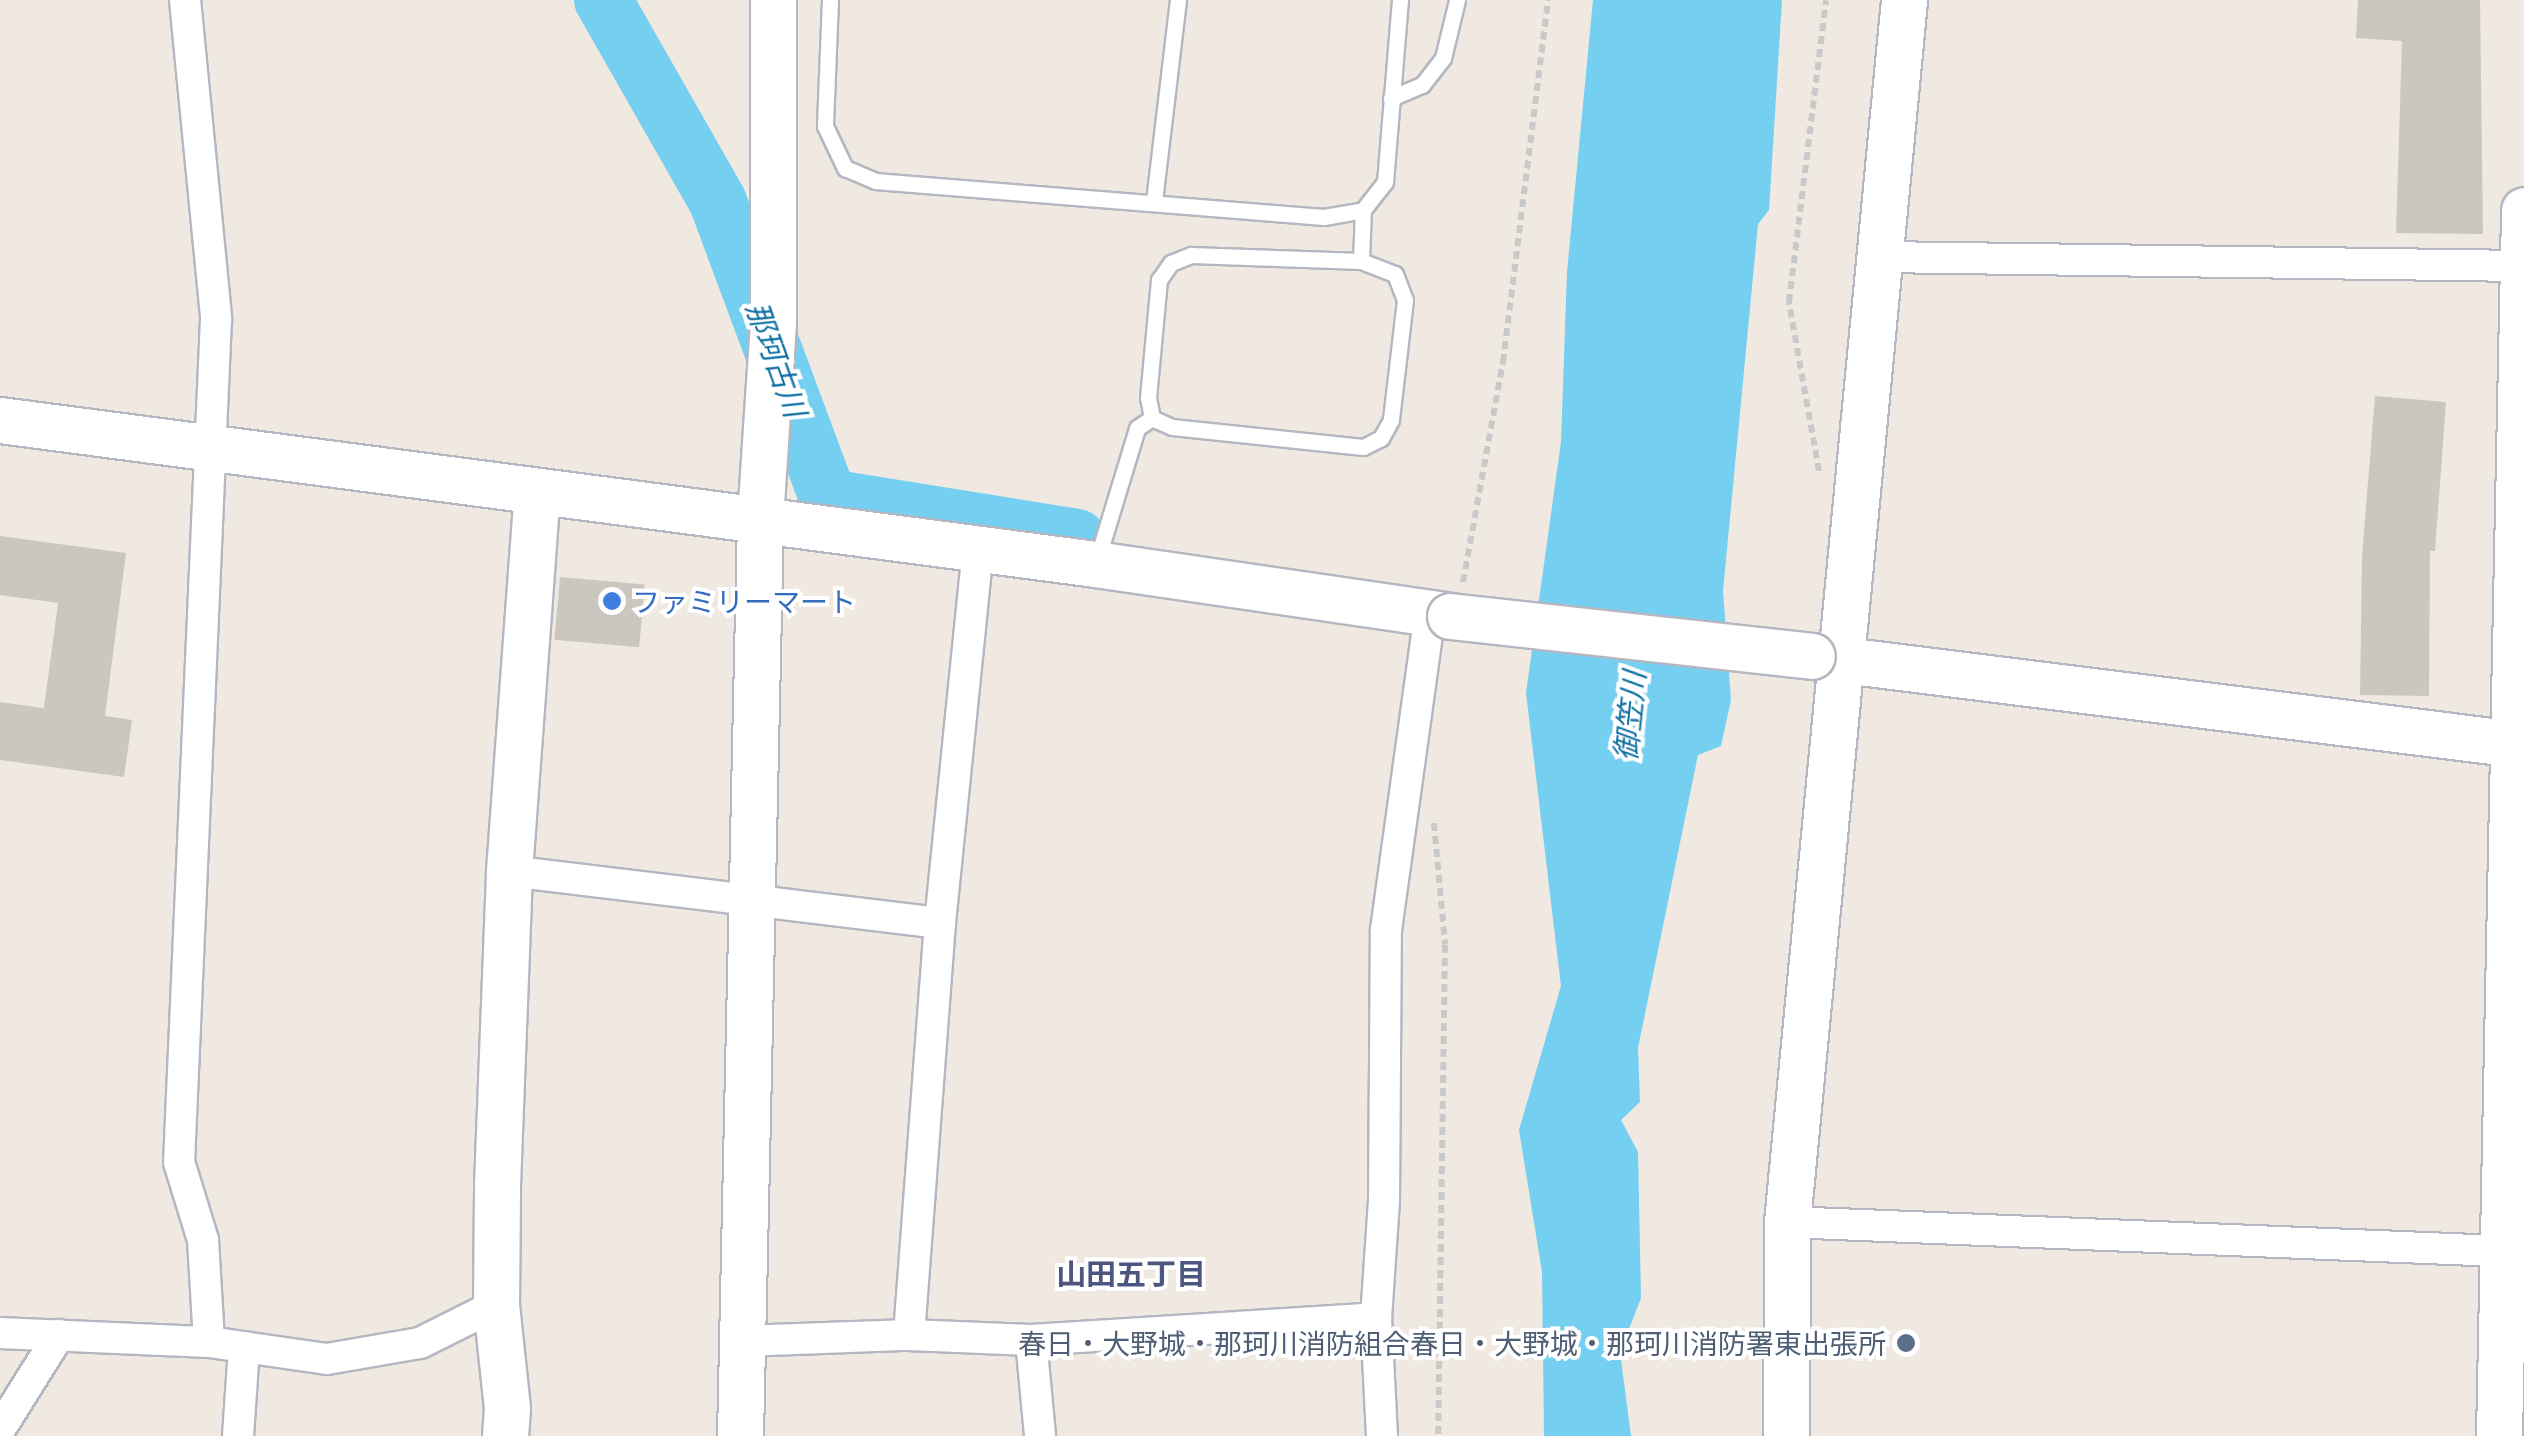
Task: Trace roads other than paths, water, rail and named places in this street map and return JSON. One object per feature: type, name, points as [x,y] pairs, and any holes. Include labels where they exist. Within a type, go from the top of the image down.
[{"type":"street","points":[[185,0],[216,320],[214,449],[190,846],[179,1162],[203,1240],[209,1342]]},
{"type":"street","points":[[740,1436],[760,518],[772,322],[773,0]]},
{"type":"street","points":[[1786,1436],[1787,1222],[1826,658],[1880,257],[1904,0]]},
{"type":"street","points":[[2499,1436],[2501,1251],[2518,745],[2524,210]]},
{"type":"street","points":[[1880,257],[2523,266]]},
{"type":"street","points":[[0,420],[537,494],[760,518],[2518,745]]},
{"type":"street","points":[[505,1436],[507,1408],[496,1306],[510,871],[537,494]]},
{"type":"street","points":[[909,1335],[940,923],[978,548]]},
{"type":"street","points":[[1382,1436],[1376,1318],[1384,1202],[1386,930],[1447,607]]},
{"type":"street","points":[[510,871],[940,923]]},
{"type":"street","points":[[1787,1222],[2501,1251]]},
{"type":"street","points":[[0,1333],[209,1342],[327,1358],[420,1343],[496,1306]]},
{"type":"street","points":[[742,1342],[909,1335],[1031,1340],[1376,1318]]},
{"type":"street","points":[[0,1429],[59,1335]]},
{"type":"street","points":[[1031,1340],[1040,1436]]},
{"type":"street","points":[[238,1436],[244,1347]]},
{"type":"lane","points":[[830,0],[825,126],[845,168],[875,181],[1324,217],[1362,210]]},
{"type":"lane","points":[[1154,201],[1178,0]]},
{"type":"lane","points":[[1361,262],[1362,210],[1385,182],[1400,0]]},
{"type":"lane","points":[[1391,98],[1422,85],[1442,58],[1457,0]]},
{"type":"lane","points":[[1191,255],[1361,262],[1396,274],[1404,300],[1390,420],[1381,438],[1362,447],[1172,427],[1152,418],[1148,398],[1159,280],[1170,263],[1191,255]]},
{"type":"lane","points":[[1096,564],[1137,428],[1152,418]]},
{"type":"water","name":"御笠川","points":[[1593,0],[1782,0],[1769,210],[1758,224],[1723,591],[1731,700],[1721,746],[1698,755],[1638,1048],[1640,1102],[1621,1120],[1638,1152],[1641,1298],[1620,1352],[1631,1436],[1544,1436],[1542,1272],[1519,1130],[1561,986],[1526,693],[1561,442],[1567,272]]},
{"type":"waterway","name":"那珂古川","points":[[603,0],[718,202],[828,498],[1077,538]]},
{"type":"place","name":"ファミリーマート","points":[[612,601]]},
{"type":"place","name":"春日・大野城・那珂川消防組合春日・大野城・那珂川消防署東出張所","points":[[1906,1343]]},
{"type":"district","name":"山田五丁目","points":[[1131,1273]]}]
